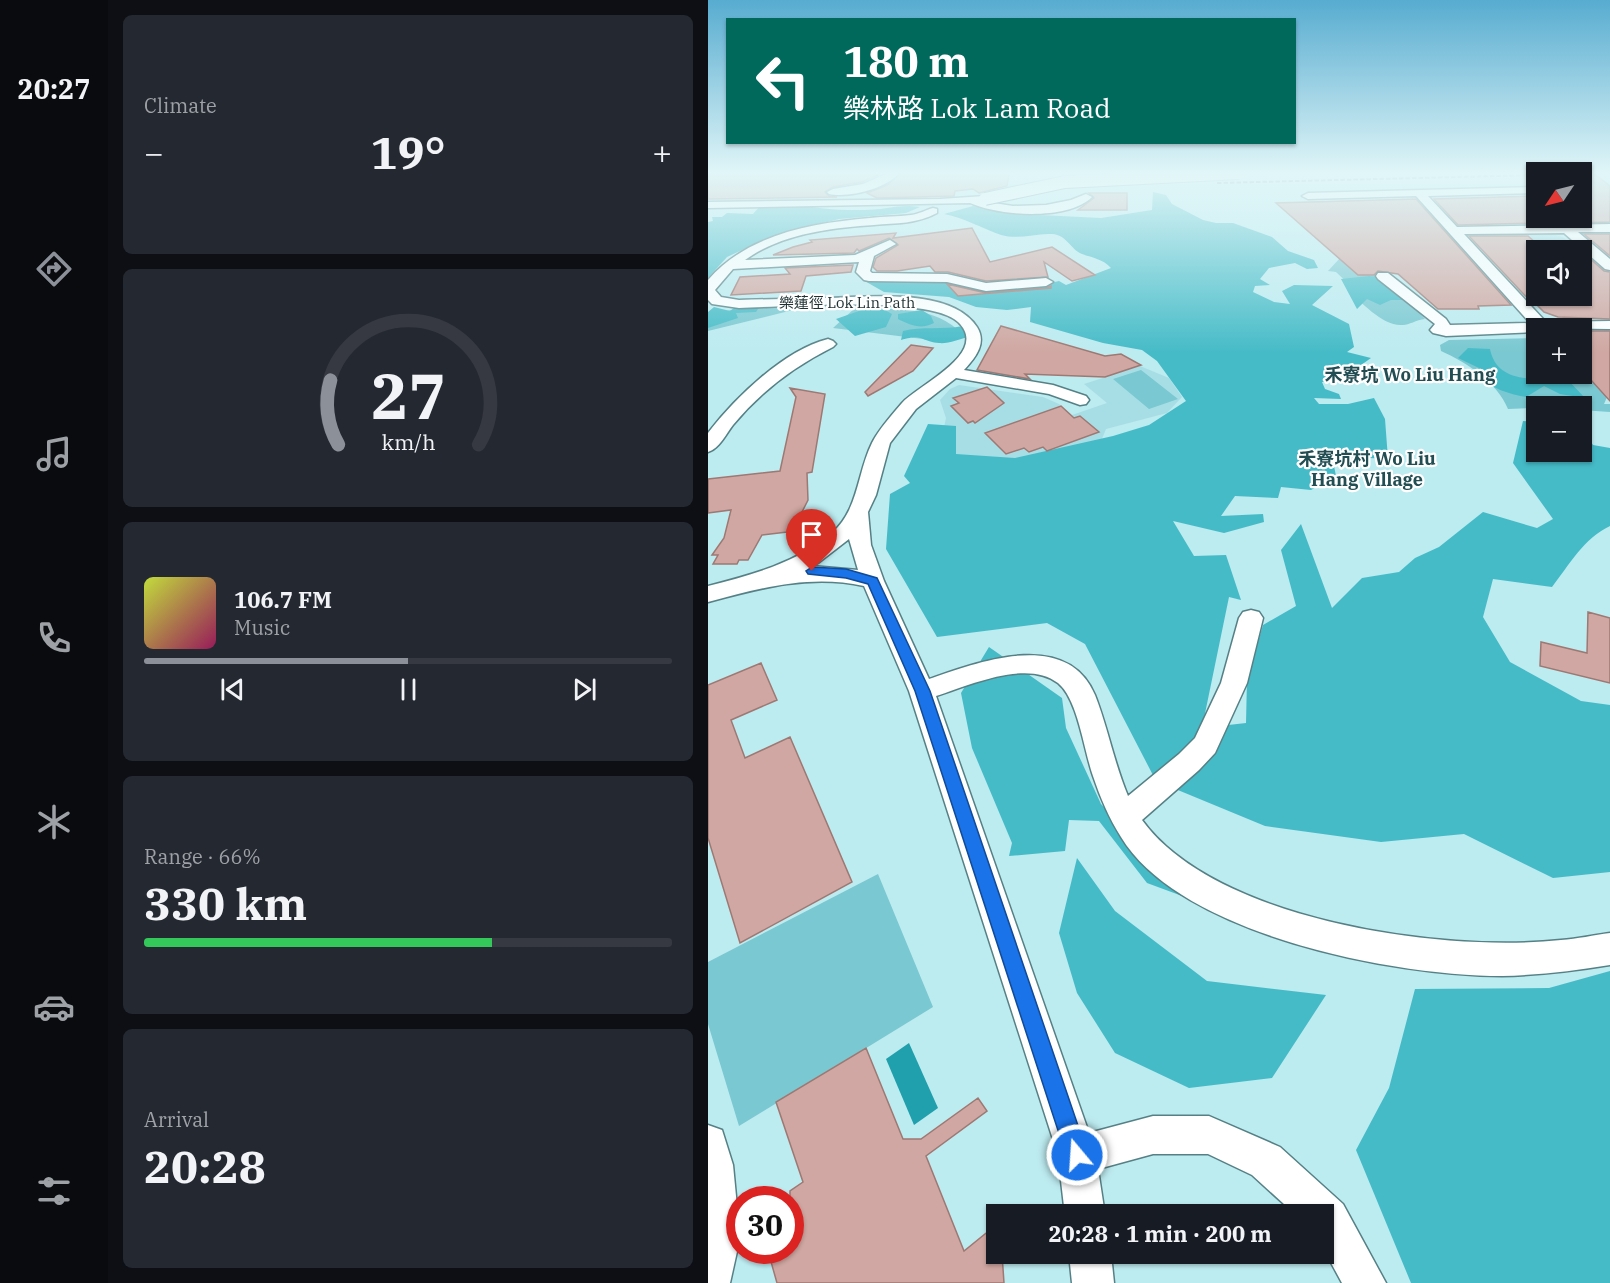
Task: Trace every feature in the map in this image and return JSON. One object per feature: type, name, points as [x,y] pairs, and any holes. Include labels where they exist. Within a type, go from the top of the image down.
[{"type":"street","points":[[708,290],[730,266],[760,248],[799,233]]},
{"type":"street","points":[[1457,233],[1534,318]]},
{"type":"street","points":[[1572,233],[1610,266]]},
{"type":"street","points":[[730,266],[851,259],[868,255],[890,244]]},
{"type":"street","points":[[868,255],[863,272],[869,277],[947,278],[986,286],[1046,282]]},
{"type":"street","points":[[1383,276],[1441,322],[1442,330],[1526,327]]},
{"type":"street","name":"樂蓮徑 Lok Lin Path","points":[[708,290],[717,301],[739,304],[892,301],[940,306],[953,311],[965,320],[974,334],[974,343],[967,357],[953,373],[923,396],[921,411],[899,443],[880,490],[858,512]]},
{"type":"street","name":"樂蓮徑 Lok Lin Path","points":[[708,313],[739,304]]},
{"type":"street","points":[[1592,326],[1610,325]]},
{"type":"street","points":[[708,446],[738,409],[763,387],[793,362],[828,344]]},
{"type":"street","points":[[953,373],[1053,390],[1080,400]]},
{"type":"street","points":[[768,578],[810,558],[840,537],[858,512]]},
{"type":"street","points":[[858,512],[860,545],[873,581],[922,691],[1077,1155],[1083,1204]]},
{"type":"street","points":[[708,594],[768,578],[812,571],[846,573],[873,581]]},
{"type":"street","points":[[1124,817],[1189,762],[1205,745],[1234,682],[1251,618]]},
{"type":"street","points":[[922,691],[1016,664],[1045,665],[1064,673],[1082,695],[1124,817],[1134,833],[1155,857],[1199,889],[1255,914],[1341,940],[1421,954],[1498,960],[1568,958],[1610,949]]},
{"type":"street","points":[[1077,1155],[1153,1135],[1209,1135],[1266,1161],[1329,1218],[1365,1283]]},
{"type":"street","points":[[708,1144],[713,1164],[718,1239],[709,1283]]},
{"type":"street","points":[[1091,1264],[1093,1283]]},
{"type":"shaded area","points":[[708,233],[786,233],[770,237],[727,257],[708,278]]},
{"type":"shaded area","points":[[996,233],[1261,233],[1272,237],[1288,251],[1314,260],[1318,268],[1307,269],[1295,263],[1269,268],[1260,279],[1270,285],[1255,286],[1253,292],[1274,302],[1290,304],[1282,291],[1294,285],[1333,286],[1312,305],[1349,324],[1354,347],[1347,352],[1371,358],[1354,370],[1367,381],[1322,382],[1325,389],[1339,394],[1341,399],[1314,398],[1319,404],[1348,404],[1374,398],[1385,419],[1388,459],[1332,456],[1336,476],[1311,490],[1281,487],[1278,498],[1235,496],[1221,516],[1263,514],[1264,522],[1224,533],[1173,521],[1194,556],[1226,555],[1241,600],[1229,597],[1202,728],[1246,723],[1247,679],[1263,625],[1296,606],[1281,550],[1301,524],[1332,608],[1362,578],[1399,572],[1415,558],[1439,547],[1483,512],[1537,528],[1553,519],[1513,463],[1523,421],[1526,421],[1526,462],[1592,462],[1592,444],[1610,448],[1610,526],[1585,545],[1552,587],[1493,579],[1483,617],[1510,662],[1581,701],[1610,705],[1610,872],[1553,878],[1464,834],[1381,842],[1265,826],[1156,781],[1085,644],[1047,623],[937,637],[886,549],[890,494],[910,483],[904,476],[928,424],[956,426],[956,454],[1015,458],[1113,436],[1149,425],[1186,401],[1157,361],[1142,350],[1103,343],[1030,322],[1031,307],[1007,310],[976,307],[949,297],[884,292],[863,280],[941,280],[974,289],[1029,288],[1059,281],[1066,285],[1111,268],[1101,261],[1078,252],[1065,239],[1057,235],[1008,236]]},
{"type":"shaded area","points":[[1552,234],[1566,240],[1533,240],[1527,235]]},
{"type":"shaded area","points":[[1340,258],[1358,275],[1386,275],[1425,319],[1405,325],[1395,325],[1373,313],[1347,290],[1354,289],[1336,272],[1328,271]]},
{"type":"shaded area","points":[[1382,277],[1407,300],[1391,300],[1380,305],[1367,299],[1357,309],[1341,279]]},
{"type":"shaded area","points":[[746,299],[758,302],[760,306],[756,312],[736,313],[738,318],[708,328],[708,312],[714,307],[730,311]]},
{"type":"shaded area","points":[[876,305],[892,314],[886,327],[855,336],[836,319]]},
{"type":"shaded area","points":[[801,308],[708,331],[708,317],[730,310]]},
{"type":"shaded area","points":[[855,308],[898,309],[927,313],[952,325],[963,335],[950,340],[923,339],[833,328]]},
{"type":"shaded area","points":[[922,310],[931,316],[934,323],[911,325],[898,319],[898,314]]},
{"type":"shaded area","points":[[963,326],[968,337],[950,342],[939,343],[918,337],[901,340],[903,331]]},
{"type":"shaded area","points":[[1526,338],[1526,384],[1592,384],[1592,381],[1607,397],[1604,404],[1610,404],[1610,412],[1592,411],[1592,396],[1526,396],[1526,408],[1508,409],[1497,391],[1480,374],[1441,351],[1440,345],[1449,340]]},
{"type":"shaded area","points":[[1468,348],[1490,349],[1494,361],[1501,369],[1526,378],[1526,384],[1572,384],[1583,396],[1560,394],[1544,386],[1526,397],[1513,394],[1478,378],[1479,368],[1458,358]]},
{"type":"shaded area","points":[[1140,366],[1169,378],[1182,397],[1167,413],[1106,429],[1099,446],[1033,460],[937,461],[946,418],[940,400],[950,389],[959,385],[1043,397],[1059,404],[1072,415],[1107,403],[1084,384]]},
{"type":"shaded area","points":[[1141,370],[1178,399],[1149,409],[1113,379]]},
{"type":"shaded area","points":[[989,647],[1062,698],[1066,728],[1101,804],[1193,900],[1147,883],[1099,821],[1069,820],[1065,851],[1009,856],[1012,843],[972,748],[961,693]]},
{"type":"shaded area","points":[[1077,858],[1115,911],[1207,981],[1326,995],[1272,1078],[1189,1088],[1115,1053],[1077,993],[1059,933]]},
{"type":"shaded area","points":[[878,874],[933,1007],[739,1126],[708,1024],[708,962]]},
{"type":"shaded area","points":[[1610,971],[1610,1283],[1411,1283],[1356,1150],[1389,1088],[1415,989],[1549,988]]},
{"type":"shaded area","points":[[909,1043],[938,1108],[914,1125],[886,1059]]},
{"type":"building","points":[[896,233],[893,238],[934,233],[975,233],[990,262],[1052,247],[1095,275],[1072,281],[1044,262],[1048,277],[986,281],[948,272],[935,272],[930,266],[897,271],[877,271],[873,267],[876,258],[898,245],[889,238],[859,251],[857,249],[854,253],[773,255],[812,242],[810,240]]},
{"type":"building","points":[[1310,233],[1446,233],[1511,305],[1478,306],[1479,309],[1438,309],[1398,274],[1378,271],[1374,275],[1358,275]]},
{"type":"building","points":[[1584,234],[1610,234],[1610,256],[1592,240]]},
{"type":"building","points":[[1469,236],[1528,236],[1533,240],[1526,240],[1526,297]]},
{"type":"building","points":[[1592,260],[1604,271],[1610,272],[1610,319],[1558,317],[1544,312],[1538,306],[1592,306]]},
{"type":"building","points":[[853,265],[851,272],[806,276],[801,291],[731,295],[740,277],[790,274],[785,268]]},
{"type":"building","points":[[947,284],[986,293],[1051,286],[1051,288],[958,296]]},
{"type":"building","points":[[1001,326],[1105,356],[1121,354],[1141,365],[1105,377],[1025,374],[1030,379],[977,370]]},
{"type":"building","points":[[1592,331],[1610,331],[1610,401],[1592,381]]},
{"type":"building","points":[[911,345],[933,348],[913,371],[868,396],[865,392]]},
{"type":"building","points":[[987,387],[1004,403],[975,423],[973,421],[968,423],[951,406],[959,403],[953,398]]},
{"type":"building","points":[[790,388],[825,394],[812,472],[807,473],[808,500],[795,526],[790,526],[787,532],[762,535],[748,560],[739,560],[737,564],[713,564],[718,555],[712,555],[724,538],[731,510],[708,513],[708,479],[780,471],[796,397]]},
{"type":"building","points":[[1061,406],[1074,418],[1080,416],[1099,432],[1047,451],[1043,447],[1029,452],[1024,448],[1006,454],[985,433]]},
{"type":"building","points":[[1588,612],[1610,618],[1610,683],[1540,666],[1541,642],[1587,653]]},
{"type":"building","points":[[761,663],[777,700],[731,720],[745,758],[790,737],[852,882],[740,943],[708,838],[708,685]]},
{"type":"building","points":[[866,1048],[903,1139],[921,1139],[978,1098],[987,1111],[926,1156],[964,1251],[986,1233],[986,1264],[1003,1264],[1004,1283],[777,1283],[772,1264],[804,1264],[804,1186],[797,1186],[803,1182],[776,1102]]},
{"type":"district","name":"禾寮坑 Wo Liu Hang","points":[[1410,375]]},
{"type":"district","name":"禾寮坑村 Wo Liu Hang Village","points":[[1367,469]]},
{"type":"route","points":[[812,571],[846,573],[873,581],[922,691],[1077,1155]]}]
